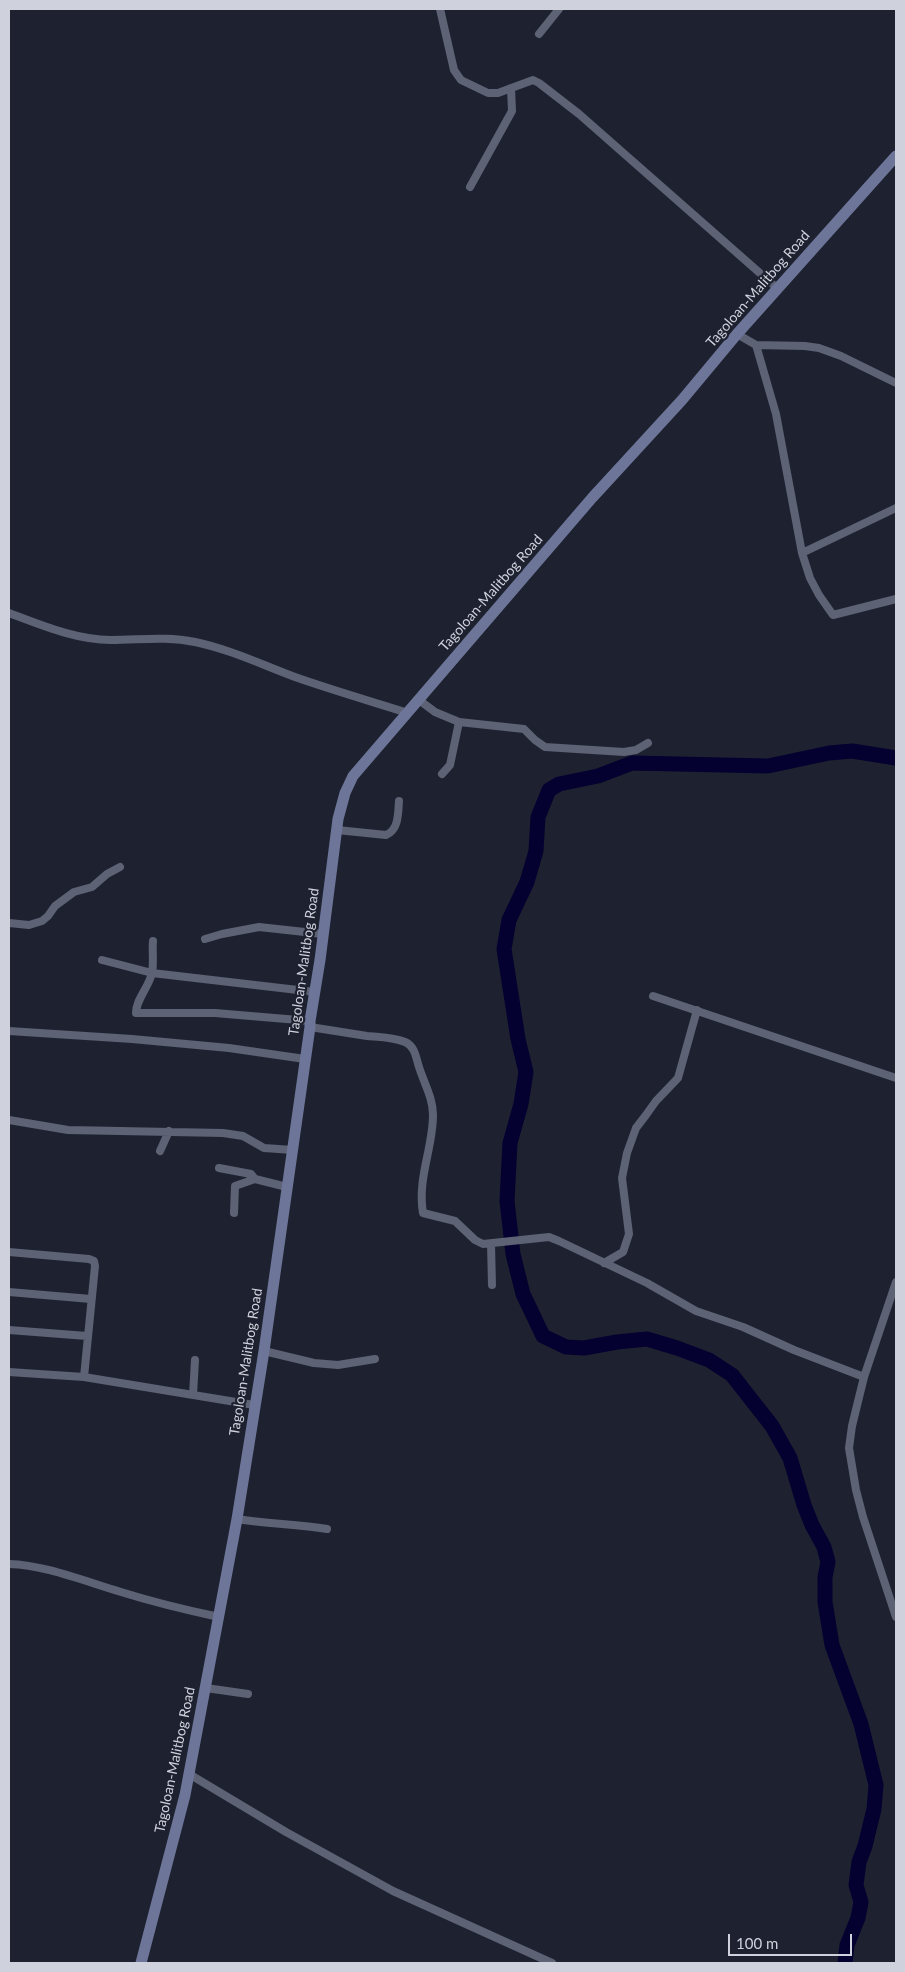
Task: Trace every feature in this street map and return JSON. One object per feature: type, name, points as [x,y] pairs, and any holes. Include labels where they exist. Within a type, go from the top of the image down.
[{"type":"main road","name":"Tagoloan-Malitbog Road","points":[[141,1963],[185,1795],[237,1519],[264,1351],[340,807],[353,776],[592,498],[682,400],[737,334],[896,156]]},
{"type":"street","points":[[440,9],[454,70],[461,80],[488,93],[498,93],[533,80],[539,83],[586,120],[778,289]]},
{"type":"street","points":[[539,34],[559,9]]},
{"type":"street","points":[[470,187],[512,111],[511,88]]},
{"type":"street","points":[[737,334],[756,345],[819,348],[841,356],[896,383]]},
{"type":"street","points":[[756,345],[776,414],[802,553],[810,578],[819,596],[833,615],[896,599]]},
{"type":"street","points":[[802,553],[896,508]]},
{"type":"street","points":[[9,613],[39,625],[86,638],[111,640],[167,638],[203,644],[312,683],[408,713]]},
{"type":"street","points":[[420,700],[435,712],[459,722],[524,729],[544,746],[567,750],[624,752],[636,750],[648,743]]},
{"type":"street","points":[[442,774],[450,765],[459,722]]},
{"type":"street","points":[[337,830],[390,833],[395,826],[399,801]]},
{"type":"street","points":[[9,923],[29,925],[42,921],[60,902],[74,892],[92,887],[107,874],[120,867]]},
{"type":"street","points":[[204,940],[222,934],[258,927],[323,934]]},
{"type":"street","points":[[153,941],[152,973],[145,992],[138,1003],[136,1013],[216,1013],[310,1024],[388,1038],[406,1042],[412,1046],[416,1053],[433,1113],[422,1188],[423,1213],[454,1221],[479,1243],[491,1244],[554,1238],[647,1283],[696,1311],[864,1377]]},
{"type":"street","points":[[102,960],[152,973],[315,992]]},
{"type":"street","points":[[652,996],[896,1078]]},
{"type":"street","points":[[604,1263],[623,1252],[629,1234],[622,1178],[630,1142],[636,1128],[651,1108],[678,1078],[697,1010]]},
{"type":"street","points":[[9,1031],[219,1047],[306,1059]]},
{"type":"street","points":[[9,1120],[68,1130],[198,1131],[243,1136],[264,1148],[293,1150]]},
{"type":"street","points":[[160,1151],[169,1131]]},
{"type":"street","points":[[219,1168],[251,1174],[255,1179],[287,1187]]},
{"type":"street","points":[[234,1213],[235,1186],[255,1179]]},
{"type":"street","points":[[491,1244],[492,1285]]},
{"type":"street","points":[[9,1252],[92,1260],[95,1266],[84,1377]]},
{"type":"street","points":[[896,1282],[864,1377],[851,1434],[850,1460],[863,1516],[896,1617]]},
{"type":"street","points":[[9,1292],[91,1299]]},
{"type":"street","points":[[9,1330],[87,1336]]},
{"type":"street","points":[[264,1351],[314,1363],[338,1365],[375,1359]]},
{"type":"street","points":[[193,1395],[195,1360]]},
{"type":"street","points":[[9,1372],[84,1377],[254,1405]]},
{"type":"street","points":[[237,1519],[300,1524],[327,1529]]},
{"type":"street","points":[[9,1564],[21,1564],[37,1568],[219,1617]]},
{"type":"street","points":[[206,1688],[248,1694]]},
{"type":"street","points":[[189,1774],[286,1832],[392,1890],[552,1963]]},
{"type":"waterway","points":[[845,1963],[847,1945],[858,1918],[861,1902],[856,1885],[859,1862],[874,1809],[876,1785],[861,1724],[832,1645],[825,1602],[825,1577],[828,1562],[824,1547],[804,1505],[790,1458],[772,1426],[732,1375],[709,1360],[647,1339],[584,1348],[566,1347],[543,1336],[523,1294],[513,1254],[507,1201],[510,1143],[521,1104],[526,1072],[518,1039],[504,949],[509,920],[527,882],[536,851],[538,817],[549,790],[559,784],[598,776],[632,763],[768,766],[829,753],[852,751],[896,758]]}]
